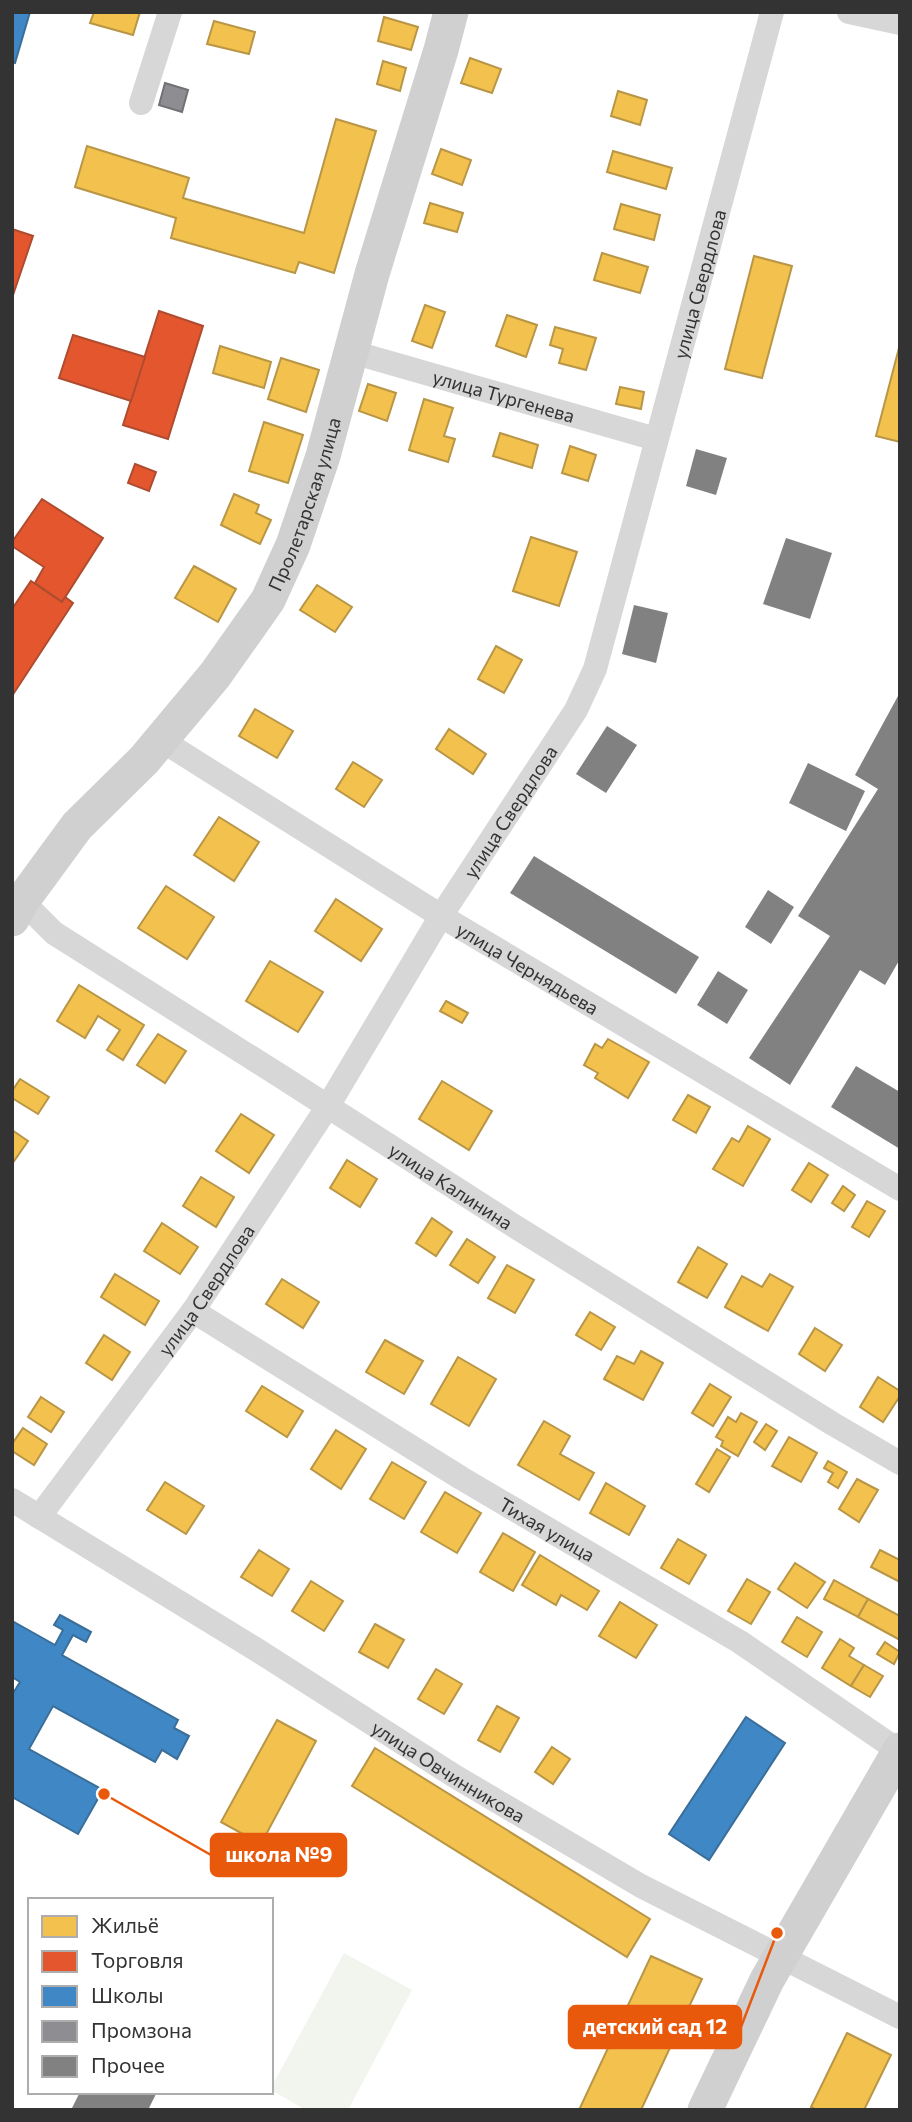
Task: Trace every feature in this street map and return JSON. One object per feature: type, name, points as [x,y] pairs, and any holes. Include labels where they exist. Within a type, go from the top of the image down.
[{"type":"street","points":[[141,103],[170,12]]},
{"type":"street","name":"Пролетарская улица","points":[[15,905],[77,826],[144,760],[215,675],[268,600],[293,545],[323,456],[372,274],[451,12]]},
{"type":"street","name":"улица Свердлова","points":[[39,1517],[193,1311],[328,1105],[441,916],[587,691],[772,12]]},
{"type":"street","points":[[849,12],[900,23]]},
{"type":"street","name":"улица Тургенева","points":[[352,352],[656,439]]},
{"type":"street","name":"улица Чернядьева","points":[[161,740],[441,916],[900,1189]]},
{"type":"street","name":"улица Калинина","points":[[15,905],[54,933],[328,1105],[522,1232],[900,1463]]},
{"type":"street","name":"Тихая улица","points":[[193,1311],[461,1478],[740,1642],[899,1751]]},
{"type":"street","name":"улица Овчинникова","points":[[12,1500],[257,1650],[456,1777],[641,1886],[900,2017]]},
{"type":"street","points":[[705,2110],[779,1957],[899,1751]]},
{"type":"shaded area","points":[[344,1953],[412,1990],[348,2110],[306,2110],[273,2091],[273,2084]]},
{"type":"building: Жильё","points":[[94,12],[140,12],[133,35],[90,23]]},
{"type":"building: Жильё","points":[[384,17],[418,27],[411,50],[378,41]]},
{"type":"building: Жильё","points":[[214,21],[255,32],[249,54],[207,44]]},
{"type":"building: Жильё","points":[[470,58],[501,69],[492,93],[461,83]]},
{"type":"building: Жильё","points":[[383,61],[406,68],[400,91],[377,84]]},
{"type":"building: Жильё","points":[[618,91],[647,100],[640,125],[611,116]]},
{"type":"building: Жильё","points":[[336,119],[376,131],[334,273],[299,262],[295,273],[171,238],[176,218],[75,187],[87,146],[189,178],[183,198],[304,233]]},
{"type":"building: Жильё","points":[[441,149],[471,160],[462,185],[432,174]]},
{"type":"building: Жильё","points":[[613,151],[672,168],[666,189],[607,172]]},
{"type":"building: Жильё","points":[[430,203],[463,213],[457,232],[424,223]]},
{"type":"building: Жильё","points":[[621,204],[660,215],[654,240],[614,229]]},
{"type":"building: Жильё","points":[[602,253],[648,267],[640,293],[594,280]]},
{"type":"building: Жильё","points":[[754,256],[792,266],[762,378],[725,369]]},
{"type":"building: Жильё","points":[[425,305],[445,312],[432,348],[412,341]]},
{"type":"building: Жильё","points":[[507,315],[537,325],[526,357],[496,346]]},
{"type":"building: Жильё","points":[[555,327],[596,338],[586,370],[559,363],[563,349],[550,345]]},
{"type":"building: Жильё","points":[[900,344],[900,442],[876,436]]},
{"type":"building: Жильё","points":[[220,346],[271,362],[264,388],[213,373]]},
{"type":"building: Жильё","points":[[281,358],[319,370],[306,412],[268,399]]},
{"type":"building: Жильё","points":[[368,384],[396,393],[387,421],[359,411]]},
{"type":"building: Жильё","points":[[620,387],[644,392],[641,409],[616,404]]},
{"type":"building: Жильё","points":[[424,399],[453,408],[444,436],[455,439],[448,462],[409,450]]},
{"type":"building: Жильё","points":[[264,422],[303,435],[288,483],[249,471]]},
{"type":"building: Жильё","points":[[500,433],[538,445],[532,468],[493,456]]},
{"type":"building: Жильё","points":[[570,446],[596,455],[588,481],[562,473]]},
{"type":"building: Жильё","points":[[234,494],[259,505],[256,513],[271,520],[260,544],[221,525]]},
{"type":"building: Жильё","points":[[531,537],[577,552],[559,606],[513,591]]},
{"type":"building: Жильё","points":[[194,566],[236,589],[218,622],[175,598]]},
{"type":"building: Жильё","points":[[317,585],[352,607],[335,632],[300,610]]},
{"type":"building: Жильё","points":[[496,646],[522,660],[504,693],[478,679]]},
{"type":"building: Жильё","points":[[255,709],[293,731],[277,758],[239,736]]},
{"type":"building: Жильё","points":[[449,729],[486,754],[473,774],[436,749]]},
{"type":"building: Жильё","points":[[353,762],[382,780],[364,807],[336,789]]},
{"type":"building: Жильё","points":[[219,817],[259,842],[234,881],[194,855]]},
{"type":"building: Жильё","points":[[166,886],[214,917],[187,959],[138,928]]},
{"type":"building: Жильё","points":[[336,899],[382,929],[361,961],[315,931]]},
{"type":"building: Жильё","points":[[270,961],[323,992],[298,1032],[246,1001]]},
{"type":"building: Жильё","points":[[79,985],[144,1025],[123,1060],[107,1050],[120,1030],[98,1016],[85,1038],[57,1021]]},
{"type":"building: Жильё","points":[[446,1001],[468,1013],[462,1023],[440,1011]]},
{"type":"building: Жильё","points":[[158,1034],[186,1051],[165,1083],[137,1065]]},
{"type":"building: Жильё","points":[[608,1039],[649,1062],[628,1098],[595,1078],[598,1073],[584,1065],[595,1044],[602,1048]]},
{"type":"building: Жильё","points":[[20,1079],[49,1097],[38,1114],[12,1098],[12,1091]]},
{"type":"building: Жильё","points":[[442,1081],[492,1111],[469,1150],[419,1119]]},
{"type":"building: Жильё","points":[[688,1095],[710,1107],[696,1133],[673,1120]]},
{"type":"building: Жильё","points":[[241,1114],[274,1135],[249,1173],[216,1151]]},
{"type":"building: Жильё","points":[[748,1126],[770,1139],[743,1186],[713,1169],[732,1138],[739,1142]]},
{"type":"building: Жильё","points":[[12,1130],[28,1141],[12,1164]]},
{"type":"building: Жильё","points":[[347,1160],[377,1179],[360,1207],[330,1188]]},
{"type":"building: Жильё","points":[[809,1163],[828,1175],[811,1202],[792,1190]]},
{"type":"building: Жильё","points":[[201,1177],[234,1197],[216,1227],[183,1206]]},
{"type":"building: Жильё","points":[[843,1186],[855,1195],[844,1211],[832,1203]]},
{"type":"building: Жильё","points":[[867,1201],[885,1211],[869,1237],[852,1227]]},
{"type":"building: Жильё","points":[[432,1218],[452,1232],[436,1256],[416,1243]]},
{"type":"building: Жильё","points":[[162,1223],[198,1247],[180,1274],[144,1251]]},
{"type":"building: Жильё","points":[[467,1239],[495,1257],[478,1283],[450,1265]]},
{"type":"building: Жильё","points":[[698,1247],[727,1264],[707,1298],[678,1282]]},
{"type":"building: Жильё","points":[[507,1265],[534,1280],[515,1313],[488,1298]]},
{"type":"building: Жильё","points":[[115,1274],[159,1301],[145,1325],[101,1297]]},
{"type":"building: Жильё","points":[[770,1274],[793,1287],[768,1331],[725,1307],[742,1276],[762,1287]]},
{"type":"building: Жильё","points":[[282,1279],[319,1302],[303,1328],[266,1304]]},
{"type":"building: Жильё","points":[[590,1312],[615,1327],[601,1350],[576,1335]]},
{"type":"building: Жильё","points":[[815,1328],[842,1345],[825,1371],[799,1354]]},
{"type":"building: Жильё","points":[[104,1335],[130,1352],[112,1380],[86,1363]]},
{"type":"building: Жильё","points":[[385,1340],[423,1361],[404,1394],[366,1372]]},
{"type":"building: Жильё","points":[[641,1351],[663,1363],[643,1400],[604,1379],[617,1356],[634,1364]]},
{"type":"building: Жильё","points":[[458,1357],[496,1379],[469,1426],[431,1404]]},
{"type":"building: Жильё","points":[[878,1377],[900,1391],[900,1396],[883,1422],[860,1407]]},
{"type":"building: Жильё","points":[[710,1384],[731,1397],[713,1426],[692,1413]]},
{"type":"building: Жильё","points":[[262,1386],[303,1411],[287,1437],[246,1411]]},
{"type":"building: Жильё","points":[[41,1397],[64,1412],[51,1432],[28,1417]]},
{"type":"building: Жильё","points":[[741,1413],[757,1422],[738,1456],[721,1446],[723,1441],[716,1437],[728,1417],[736,1422]]},
{"type":"building: Жильё","points":[[544,1421],[570,1436],[560,1454],[594,1473],[579,1500],[518,1465]]},
{"type":"building: Жильё","points":[[766,1424],[777,1431],[765,1450],[754,1442]]},
{"type":"building: Жильё","points":[[23,1428],[47,1444],[34,1465],[12,1451],[12,1444]]},
{"type":"building: Жильё","points":[[336,1430],[366,1449],[341,1489],[311,1469]]},
{"type":"building: Жильё","points":[[789,1437],[817,1453],[801,1482],[772,1466]]},
{"type":"building: Жильё","points":[[717,1449],[730,1457],[709,1492],[696,1484]]},
{"type":"building: Жильё","points":[[828,1461],[847,1472],[838,1488],[828,1482],[833,1473],[824,1468]]},
{"type":"building: Жильё","points":[[392,1462],[426,1482],[404,1519],[370,1499]]},
{"type":"building: Жильё","points":[[857,1479],[878,1490],[859,1522],[839,1509]]},
{"type":"building: Жильё","points":[[165,1482],[204,1506],[186,1534],[147,1510]]},
{"type":"building: Жильё","points":[[606,1483],[645,1506],[629,1535],[590,1513]]},
{"type":"building: Жильё","points":[[445,1492],[481,1513],[457,1553],[421,1532]]},
{"type":"building: Жильё","points":[[503,1533],[535,1552],[513,1591],[480,1572]]},
{"type":"building: Жильё","points":[[678,1539],[706,1555],[689,1584],[661,1568]]},
{"type":"building: Жильё","points":[[259,1550],[289,1569],[272,1596],[241,1577]]},
{"type":"building: Жильё","points":[[880,1550],[900,1560],[900,1582],[871,1567]]},
{"type":"building: Жильё","points":[[540,1555],[599,1591],[587,1610],[561,1595],[556,1605],[522,1585]]},
{"type":"building: Жильё","points":[[795,1563],[825,1582],[807,1608],[778,1589]]},
{"type":"building: Жильё","points":[[747,1579],[770,1592],[751,1624],[728,1611]]},
{"type":"building: Жильё","points":[[834,1580],[868,1599],[858,1617],[824,1599]]},
{"type":"building: Жильё","points":[[311,1581],[343,1601],[324,1631],[292,1611]]},
{"type":"building: Жильё","points":[[868,1599],[900,1616],[900,1640],[858,1617]]},
{"type":"building: Жильё","points":[[620,1602],[657,1625],[636,1658],[599,1636]]},
{"type":"building: Жильё","points":[[797,1617],[822,1632],[807,1657],[782,1642]]},
{"type":"building: Жильё","points":[[375,1624],[404,1640],[388,1668],[359,1652]]},
{"type":"building: Жильё","points":[[840,1639],[854,1648],[849,1656],[864,1665],[851,1686],[822,1668]]},
{"type":"building: Жильё","points":[[885,1642],[900,1652],[894,1664],[877,1654]]},
{"type":"building: Жильё","points":[[864,1665],[883,1676],[870,1697],[851,1686]]},
{"type":"building: Жильё","points":[[436,1669],[462,1684],[444,1714],[418,1699]]},
{"type":"building: Жильё","points":[[497,1706],[519,1718],[500,1752],[478,1740]]},
{"type":"building: Жильё","points":[[277,1720],[316,1741],[261,1844],[221,1822]]},
{"type":"building: Жильё","points":[[552,1747],[570,1759],[553,1784],[535,1772]]},
{"type":"building: Жильё","points":[[375,1748],[650,1919],[627,1957],[352,1786]]},
{"type":"building: Жильё","points":[[651,1956],[702,1979],[641,2110],[579,2110]]},
{"type":"building: Жильё","points":[[847,2033],[891,2055],[864,2110],[817,2110],[811,2107]]},
{"type":"building: Торговля","points":[[12,229],[33,236],[12,298]]},
{"type":"building: Торговля","points":[[159,311],[203,326],[168,439],[123,425]]},
{"type":"building: Торговля","points":[[73,335],[145,357],[131,401],[59,378]]},
{"type":"building: Торговля","points":[[135,464],[156,472],[149,491],[128,483]]},
{"type":"building: Торговля","points":[[42,499],[103,538],[62,602],[35,583],[44,567],[12,546],[12,542]]},
{"type":"building: Торговля","points":[[31,581],[62,602],[65,597],[73,603],[12,696],[12,609]]},
{"type":"building: Школы","points":[[12,12],[30,12],[15,63],[12,62]]},
{"type":"building: Школы","points":[[60,1615],[91,1632],[86,1642],[73,1635],[62,1655],[178,1720],[174,1728],[189,1736],[177,1759],[162,1750],[155,1762],[53,1706],[29,1749],[103,1790],[78,1834],[12,1797],[12,1695],[20,1682],[12,1677],[12,1621],[55,1645],[63,1630],[54,1625]]},
{"type":"building: Школы","points":[[746,1717],[785,1743],[709,1860],[669,1834]]},
{"type":"building: Промзона","points":[[165,83],[188,90],[182,112],[159,105]]},
{"type":"building: Прочее","points":[[696,449],[727,458],[716,495],[686,486]]},
{"type":"building: Прочее","points":[[786,538],[832,553],[810,619],[763,604]]},
{"type":"building: Прочее","points":[[634,605],[668,613],[656,663],[622,654]]},
{"type":"building: Прочее","points":[[898,696],[900,959],[885,985],[860,970],[790,1085],[749,1058],[830,936],[798,916],[878,789],[855,775]]},
{"type":"building: Прочее","points":[[607,726],[637,745],[606,793],[576,774]]},
{"type":"building: Прочее","points":[[808,763],[865,791],[846,831],[789,803]]},
{"type":"building: Прочее","points":[[534,856],[699,957],[676,994],[510,893]]},
{"type":"building: Прочее","points":[[768,890],[794,907],[771,944],[745,927]]},
{"type":"building: Прочее","points":[[718,971],[748,990],[727,1024],[697,1005]]},
{"type":"building: Прочее","points":[[856,1066],[900,1092],[900,1149],[831,1107]]},
{"type":"building: Прочее","points":[[79,2094],[156,2094],[148,2110],[71,2110]]},
{"type":"place","name":"школа №9","points":[[104,1794]]},
{"type":"place","name":"детский сад 12","points":[[777,1933]]}]
